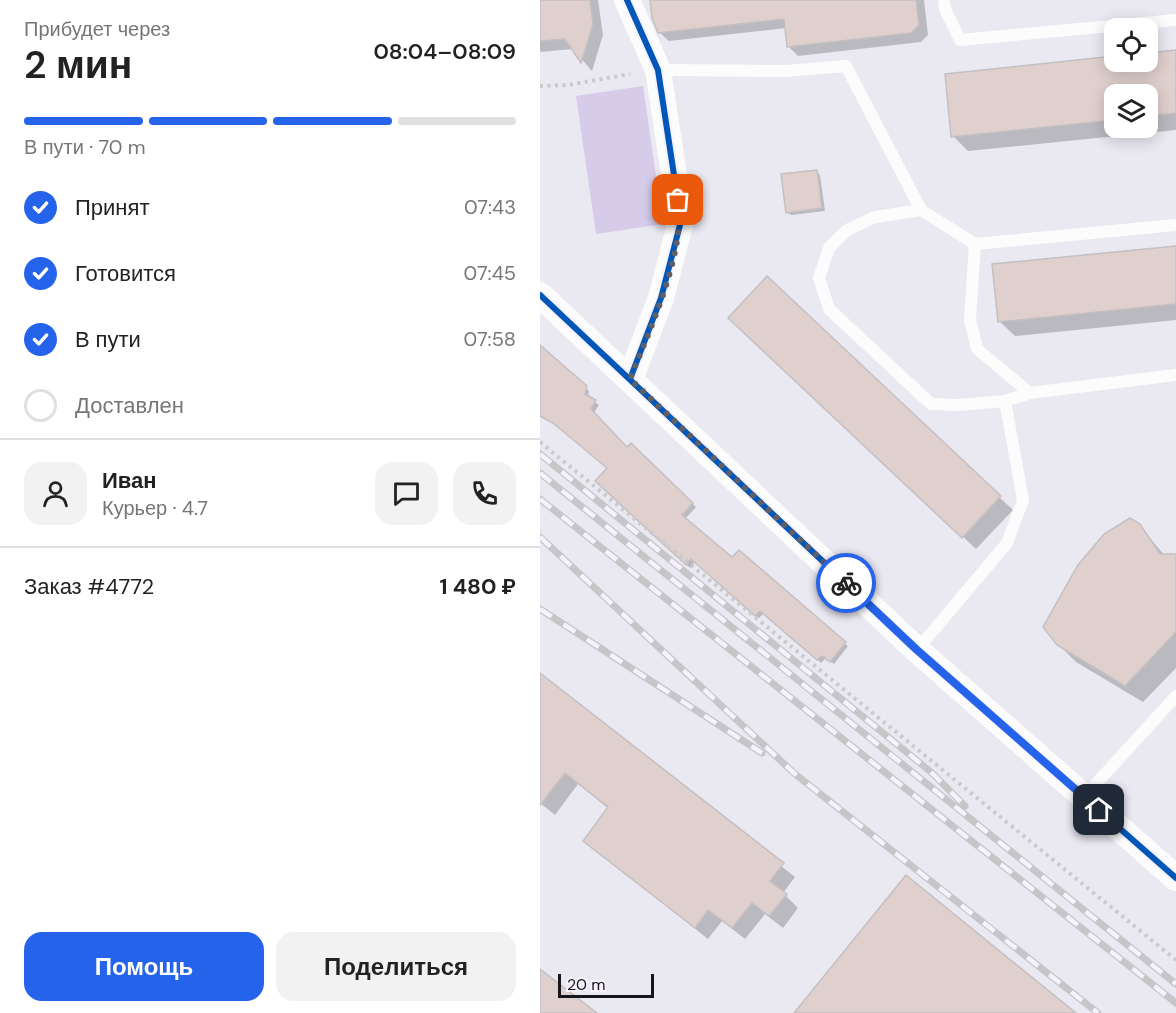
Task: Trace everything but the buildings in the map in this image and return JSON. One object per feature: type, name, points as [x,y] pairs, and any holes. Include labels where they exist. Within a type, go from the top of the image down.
[{"type":"street","points":[[627,0],[658,70],[681,221],[662,298],[630,379]]},
{"type":"street","points":[[540,295],[917,650],[1176,878]]},
{"type":"lane","points":[[944,0],[945,9],[960,40],[1176,20]]},
{"type":"lane","points":[[658,70],[785,71],[846,66],[921,210],[975,244],[1176,225]]},
{"type":"lane","points":[[921,210],[875,217],[847,230],[829,248],[819,278],[829,309],[931,404],[957,405],[1005,401],[1030,393],[1176,375]]},
{"type":"lane","points":[[975,244],[970,320],[977,349],[1030,393]]},
{"type":"lane","points":[[917,650],[1007,543],[1023,500],[1005,401]]},
{"type":"lane","points":[[1083,797],[1176,696]]},
{"type":"path","points":[[540,86],[568,85],[658,70]]},
{"type":"path","points":[[540,442],[1176,960]]},
{"type":"shaded area","points":[[643,86],[663,224],[596,234],[576,96]]},
{"type":"railway","points":[[540,454],[931,772],[965,806]]},
{"type":"railway","points":[[540,473],[1176,984]]},
{"type":"railway","points":[[540,499],[1176,1003]]},
{"type":"railway","points":[[540,537],[795,774],[1098,1013]]},
{"type":"railway","points":[[540,609],[762,753]]},
{"type":"cycle path","points":[[627,0],[658,70],[681,221],[661,298],[630,379]]},
{"type":"cycle path","points":[[540,295],[917,650],[1176,878]]},
{"type":"way so far","points":[[678,200],[681,221],[662,298],[630,379],[846,583]]},
{"type":"route","points":[[846,583],[917,650],[1099,810]]}]
